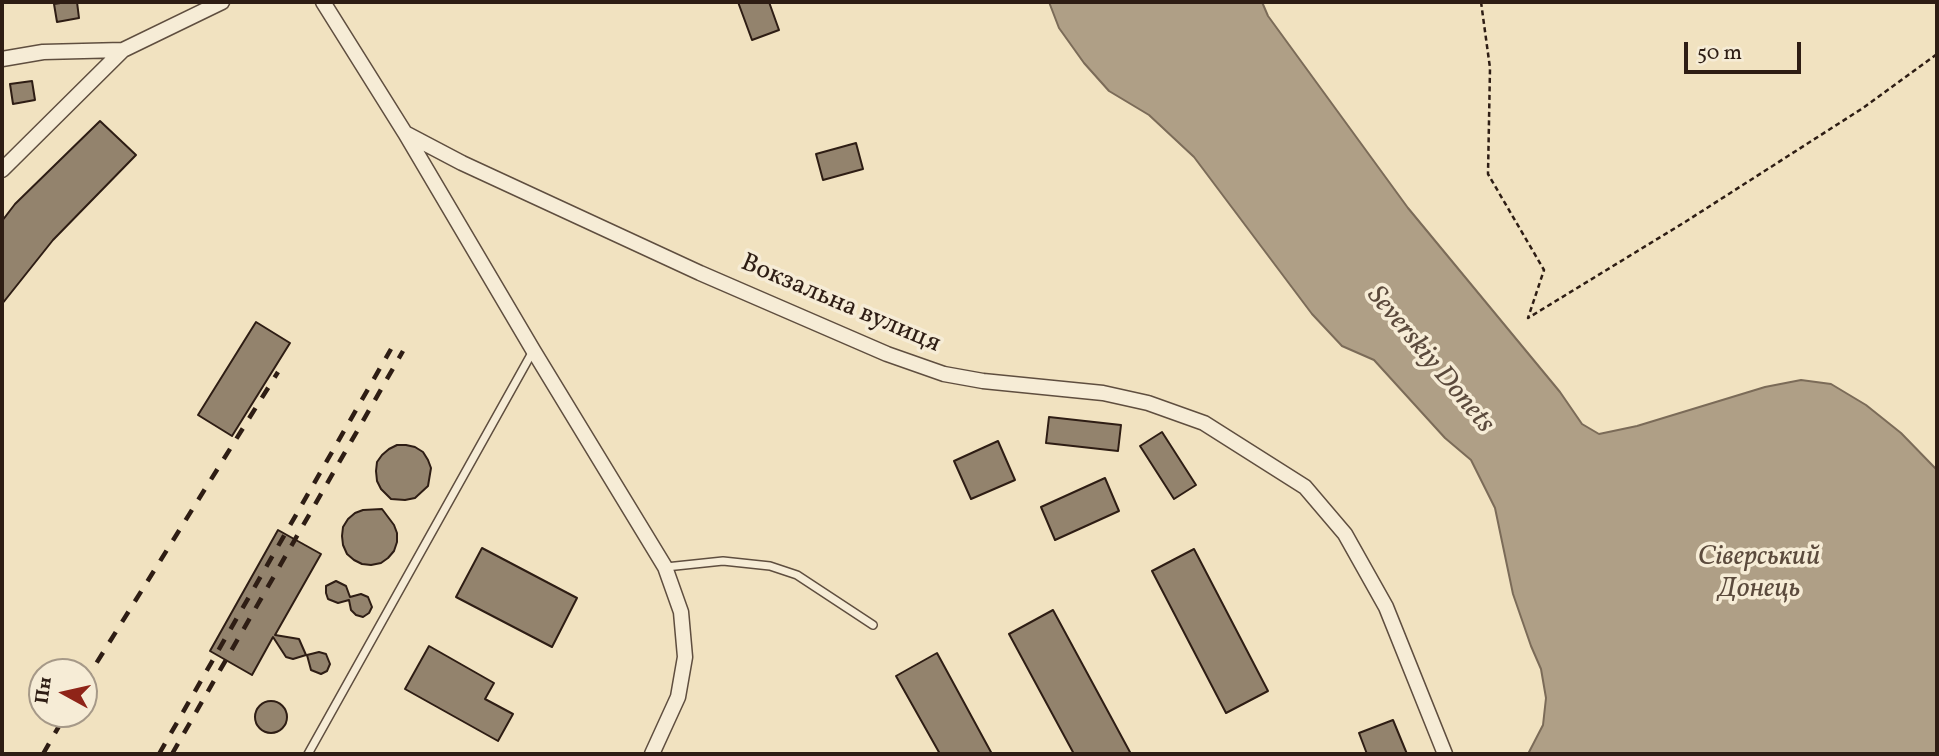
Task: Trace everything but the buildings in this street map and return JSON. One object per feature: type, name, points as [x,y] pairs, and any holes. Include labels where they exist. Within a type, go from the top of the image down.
[{"type":"street","points":[[2,170],[123,50],[222,2]]},
{"type":"street","points":[[323,2],[405,133],[665,567],[681,612],[685,657],[678,697],[652,754]]},
{"type":"street","points":[[2,59],[43,52],[123,50]]},
{"type":"street","name":"Вокзальна вулиця","points":[[405,133],[462,163],[700,273],[887,354],[944,374],[983,381],[1103,393],[1148,403],[1204,423],[1306,487],[1345,534],[1386,607],[1444,750]]},
{"type":"lane","points":[[308,754],[533,350]]},
{"type":"lane","points":[[665,567],[723,561],[770,566],[797,575],[873,625]]},
{"type":"path","points":[[1481,2],[1490,68],[1488,174],[1544,270],[1528,317],[1685,222],[1863,108],[1937,54]]},
{"type":"water","name":"Сіверський Донець","points":[[1049,2],[1262,2],[1268,16],[1408,208],[1560,392],[1582,424],[1599,434],[1637,426],[1765,387],[1801,380],[1831,384],[1866,405],[1901,433],[1937,470],[1937,754],[1528,754],[1543,725],[1546,698],[1541,669],[1513,594],[1495,508],[1471,460],[1445,438],[1374,360],[1342,346],[1312,314],[1194,157],[1149,115],[1109,91],[1084,63],[1059,28]]},
{"type":"railway","points":[[159,754],[391,349]]},
{"type":"railway","points":[[172,754],[403,351]]},
{"type":"railway","points":[[98,661],[278,372]]},
{"type":"railway","points":[[43,754],[58,728]]},
{"type":"water label","name":"Severskiy Donets","points":[[1429,361]]}]
